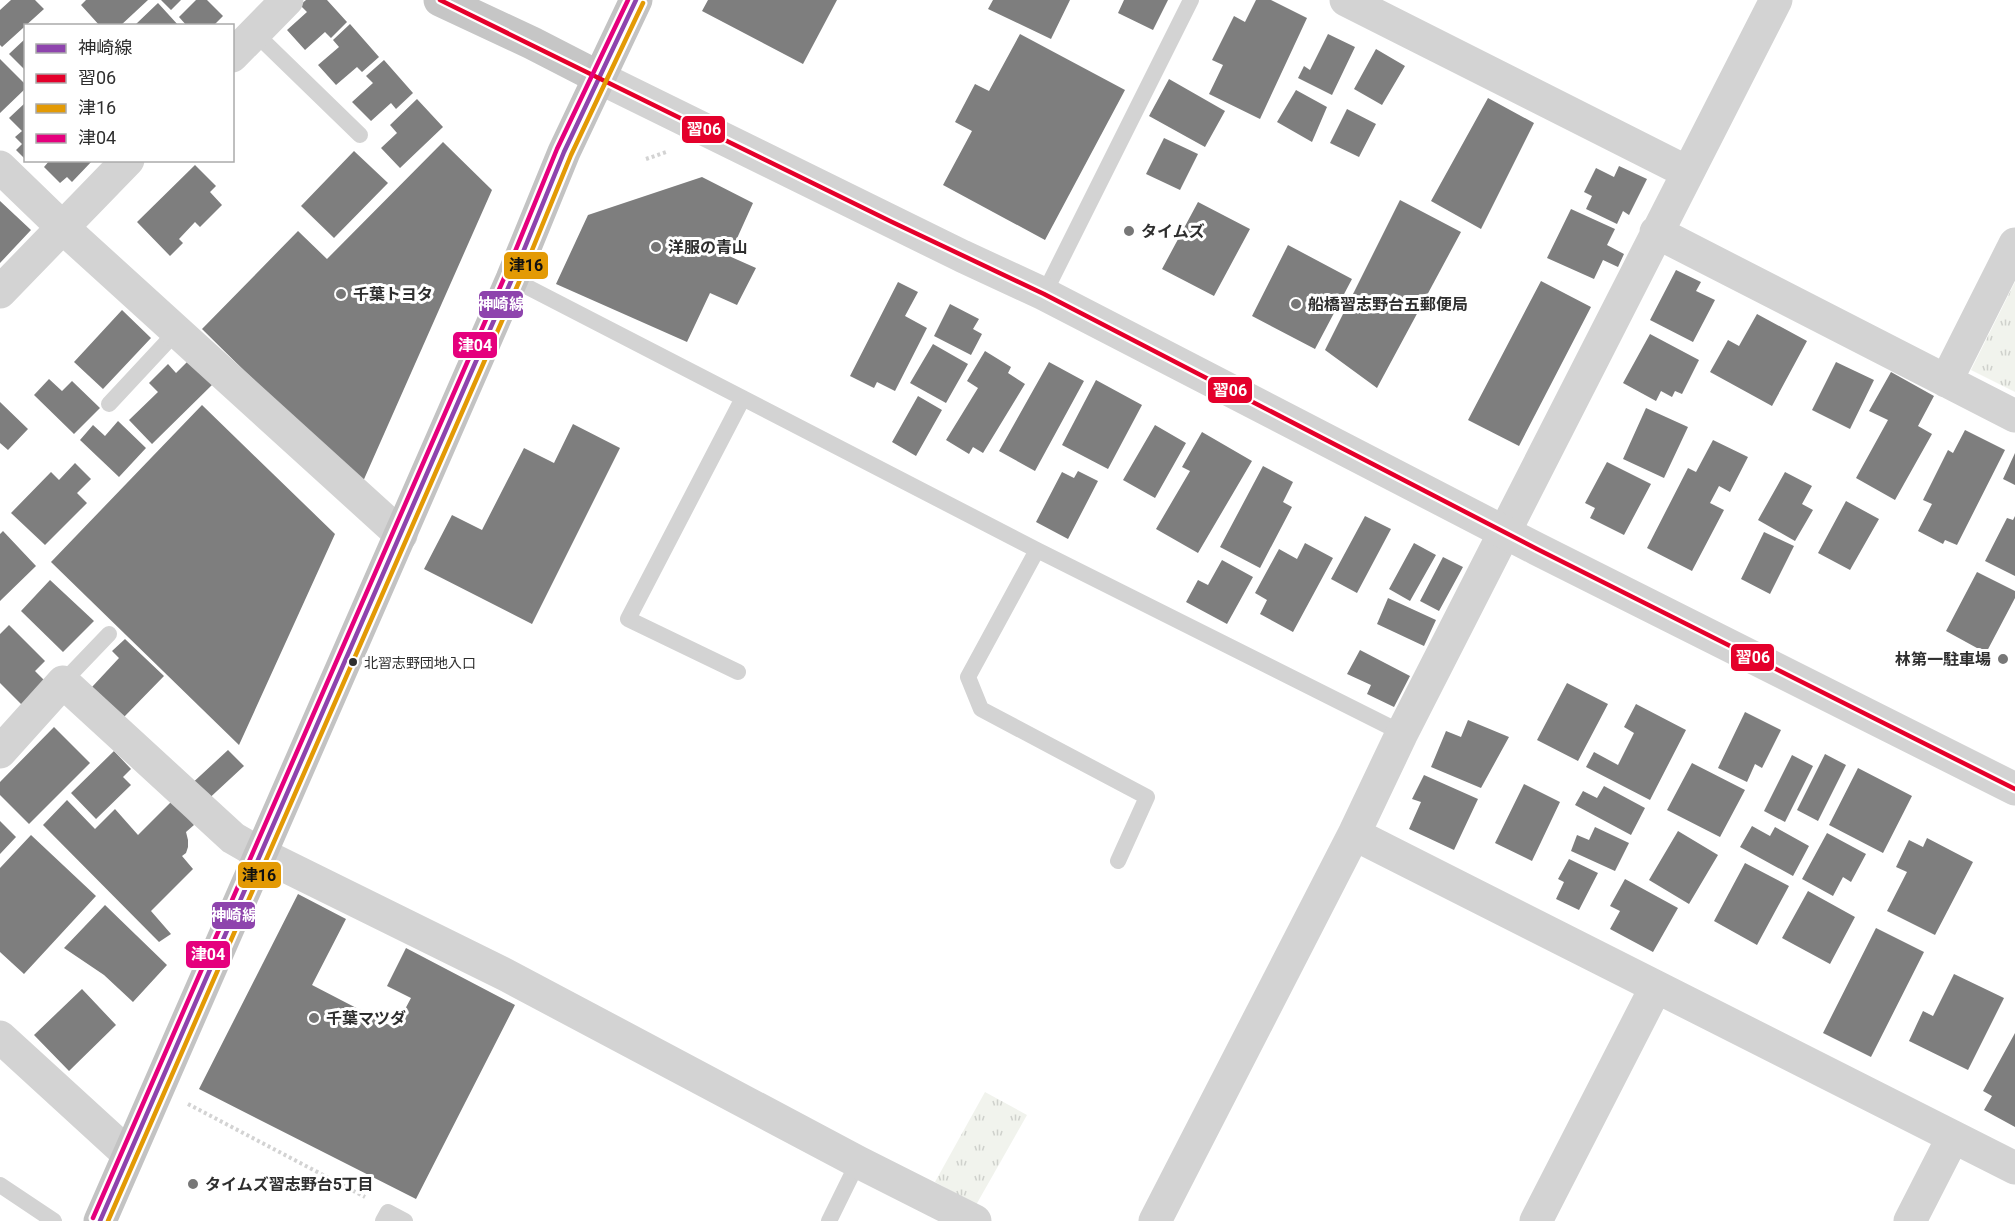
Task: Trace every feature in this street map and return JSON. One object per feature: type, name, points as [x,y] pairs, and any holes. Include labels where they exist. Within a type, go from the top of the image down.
[{"type":"highway","points":[[100,1221],[259,853],[401,535],[512,279],[564,152],[636,0]]},
{"type":"main road","points":[[440,0],[600,78]]},
{"type":"street","points":[[234,54],[287,0]]},
{"type":"street","points":[[1347,0],[1687,172]]},
{"type":"street","points":[[1155,1221],[1354,834],[1402,733],[1776,0]]},
{"type":"street","points":[[600,78],[951,251],[1044,294],[1504,532],[2015,789]]},
{"type":"street","points":[[0,292],[126,162]]},
{"type":"street","points":[[0,167],[62,227],[401,535]]},
{"type":"street","points":[[1656,232],[2015,416]]},
{"type":"street","points":[[1946,381],[2015,244]]},
{"type":"street","points":[[0,752],[63,682],[233,838],[506,975],[858,1162],[975,1221]]},
{"type":"street","points":[[1354,834],[2015,1168]]},
{"type":"street","points":[[1536,1221],[1656,987]]},
{"type":"street","points":[[0,1037],[128,1154]]},
{"type":"street","points":[[1910,1221],[1953,1137]]},
{"type":"lane","points":[[1044,294],[1191,0]]},
{"type":"lane","points":[[255,33],[360,135]]},
{"type":"lane","points":[[512,279],[1037,550],[1402,733]]},
{"type":"lane","points":[[109,404],[177,331]]},
{"type":"lane","points":[[738,672],[628,619],[743,398]]},
{"type":"lane","points":[[1037,550],[968,677],[981,709],[1147,797],[1118,861]]},
{"type":"lane","points":[[63,682],[109,634]]},
{"type":"lane","points":[[829,1221],[858,1162]]},
{"type":"lane","points":[[0,1185],[54,1221]]},
{"type":"lane","points":[[385,1216],[405,1221]]},
{"type":"path","points":[[184,1102],[380,1204],[385,1216]]},
{"type":"green space","points":[[2015,282],[2015,392],[1971,370]]},
{"type":"green space","points":[[985,1092],[1027,1115],[976,1205],[935,1182]]},
{"type":"building","points":[[11,0],[35,0],[44,9],[27,24],[24,24],[24,27],[2,47],[0,45],[0,10]]},
{"type":"building","points":[[86,0],[148,0],[122,24],[98,24],[81,5]]},
{"type":"building","points":[[161,0],[181,0],[171,10]]},
{"type":"building","points":[[196,0],[207,0],[223,16],[215,24],[185,24],[179,17]]},
{"type":"building","points":[[306,0],[327,0],[347,22],[331,38],[325,32],[305,50],[287,30],[307,12],[300,5]]},
{"type":"building","points":[[708,0],[837,0],[803,64],[702,11]]},
{"type":"building","points":[[993,0],[1070,0],[1051,39],[988,9]]},
{"type":"building","points":[[1124,0],[1168,0],[1153,30],[1118,13]]},
{"type":"building","points":[[1256,0],[1271,0],[1307,18],[1260,119],[1209,94],[1223,65],[1212,60],[1234,16],[1245,22]]},
{"type":"building","points":[[158,3],[177,24],[136,24]]},
{"type":"building","points":[[350,24],[379,57],[362,72],[357,67],[336,85],[318,65],[339,47],[333,40]]},
{"type":"building","points":[[1020,34],[1125,90],[1045,240],[943,185],[972,131],[955,122],[975,84],[989,91]]},
{"type":"building","points":[[1328,34],[1355,47],[1332,95],[1298,78],[1304,66],[1310,70]]},
{"type":"building","points":[[24,40],[24,69],[9,54]]},
{"type":"building","points":[[1376,49],[1405,66],[1382,105],[1354,89]]},
{"type":"building","points":[[0,59],[24,83],[24,90],[0,113]]},
{"type":"building","points":[[384,60],[413,93],[396,109],[391,103],[371,121],[352,102],[373,83],[366,76]]},
{"type":"building","points":[[1169,79],[1225,111],[1205,147],[1149,116]]},
{"type":"building","points":[[1296,90],[1327,107],[1312,142],[1277,122]]},
{"type":"building","points":[[1488,98],[1534,123],[1481,229],[1431,201]]},
{"type":"building","points":[[417,99],[443,127],[400,168],[381,148],[397,133],[390,125]]},
{"type":"building","points":[[24,104],[24,158],[16,150],[22,144],[15,137],[22,131],[9,118]]},
{"type":"building","points":[[1347,109],[1376,124],[1359,157],[1330,143]]},
{"type":"building","points":[[1164,138],[1198,154],[1180,190],[1146,174]]},
{"type":"building","name":"千葉トヨタ","points":[[443,142],[492,190],[361,486],[202,329],[298,231],[327,259]]},
{"type":"building","points":[[354,151],[388,183],[334,238],[301,206]]},
{"type":"building","points":[[48,162],[91,162],[72,182],[67,177],[60,183],[44,167]]},
{"type":"building","points":[[195,165],[216,186],[210,192],[222,205],[200,227],[195,222],[179,239],[183,243],[170,256],[137,222]]},
{"type":"building","points":[[1619,166],[1647,179],[1629,215],[1623,211],[1617,224],[1586,209],[1592,196],[1584,192],[1596,168],[1614,177]]},
{"type":"building","points":[[702,177],[753,203],[729,256],[756,268],[737,305],[710,293],[687,342],[556,284],[588,215]]},
{"type":"building","points":[[1400,200],[1461,232],[1377,388],[1325,350]]},
{"type":"building","points":[[0,201],[31,230],[0,263]]},
{"type":"building","points":[[1198,202],[1250,229],[1214,296],[1162,269]]},
{"type":"building","points":[[1571,209],[1615,229],[1607,245],[1624,254],[1618,267],[1603,260],[1594,279],[1547,258]]},
{"type":"building","points":[[1288,245],[1352,279],[1315,349],[1252,316]]},
{"type":"building","points":[[1676,270],[1701,282],[1696,291],[1715,300],[1693,342],[1650,320]]},
{"type":"building","points":[[1541,281],[1591,307],[1519,446],[1468,420]]},
{"type":"building","points":[[898,282],[918,292],[905,316],[927,328],[895,391],[877,382],[874,388],[850,376]]},
{"type":"building","points":[[950,304],[979,319],[973,329],[982,334],[971,355],[934,336]]},
{"type":"building","points":[[122,310],[151,338],[103,389],[74,362]]},
{"type":"building","points":[[1757,314],[1807,341],[1772,406],[1710,372],[1728,340],[1739,346]]},
{"type":"building","points":[[1650,334],[1699,360],[1682,394],[1675,391],[1672,397],[1661,391],[1656,401],[1623,383]]},
{"type":"building","points":[[933,344],[968,364],[946,403],[910,383]]},
{"type":"building","points":[[985,351],[1011,367],[1008,373],[1025,384],[983,453],[973,447],[969,454],[946,440],[978,388],[967,381]]},
{"type":"building","points":[[189,360],[213,384],[152,444],[129,420],[158,392],[149,383],[168,364],[176,373]]},
{"type":"building","points":[[1049,362],[1084,381],[1035,471],[999,451]]},
{"type":"building","points":[[1836,362],[1874,380],[1850,429],[1812,410]]},
{"type":"building","points":[[1891,372],[1934,396],[1918,426],[1932,434],[1895,500],[1856,478],[1888,420],[1869,411]]},
{"type":"building","points":[[49,379],[62,391],[72,381],[100,408],[74,434],[34,395]]},
{"type":"building","points":[[1096,380],[1142,405],[1108,469],[1062,445]]},
{"type":"building","points":[[918,396],[942,410],[916,456],[892,442]]},
{"type":"building","points":[[0,402],[28,429],[8,450],[0,443]]},
{"type":"building","points":[[202,405],[335,534],[239,745],[51,562]]},
{"type":"building","points":[[1646,408],[1688,427],[1664,478],[1623,459]]},
{"type":"building","points":[[118,421],[146,448],[119,477],[80,440],[93,425],[105,436]]},
{"type":"building","points":[[573,424],[620,448],[532,624],[424,569],[452,515],[482,530],[524,448],[554,463]]},
{"type":"building","points":[[1155,425],[1186,443],[1155,498],[1123,480]]},
{"type":"building","points":[[1965,430],[2005,450],[1957,545],[1945,540],[1943,544],[1918,531],[1932,504],[1923,500],[1948,450],[1953,453]]},
{"type":"building","points":[[1202,432],[1252,461],[1198,553],[1156,529],[1190,471],[1182,467]]},
{"type":"building","points":[[1713,440],[1748,457],[1730,492],[1719,486],[1710,503],[1724,510],[1692,571],[1647,548],[1688,468],[1696,472]]},
{"type":"building","points":[[2015,453],[2015,485],[2003,479]]},
{"type":"building","points":[[1607,462],[1651,484],[1624,535],[1590,518],[1595,508],[1585,503]]},
{"type":"building","points":[[75,463],[91,479],[77,493],[87,503],[45,545],[11,513],[51,472],[59,480]]},
{"type":"building","points":[[1263,466],[1293,482],[1283,502],[1292,507],[1260,568],[1220,547]]},
{"type":"building","points":[[1078,471],[1098,481],[1068,539],[1036,522],[1062,472],[1074,478]]},
{"type":"building","points":[[1785,472],[1812,486],[1802,504],[1813,510],[1795,541],[1758,520]]},
{"type":"building","points":[[1846,501],[1879,519],[1850,570],[1818,553]]},
{"type":"building","points":[[1365,516],[1391,529],[1357,593],[1331,579]]},
{"type":"building","points":[[2015,516],[2015,576],[1985,561],[2007,518],[2013,520]]},
{"type":"building","points":[[3,531],[36,566],[0,601],[0,534]]},
{"type":"building","points":[[1764,532],[1794,546],[1770,594],[1741,579]]},
{"type":"building","points":[[1305,543],[1333,558],[1293,632],[1260,614],[1267,600],[1255,593],[1279,549],[1297,559]]},
{"type":"building","points":[[1414,543],[1436,555],[1410,601],[1389,589]]},
{"type":"building","points":[[1443,557],[1463,567],[1439,611],[1420,601]]},
{"type":"building","points":[[1222,560],[1253,577],[1227,624],[1186,602],[1198,580],[1208,585]]},
{"type":"building","points":[[1977,572],[2015,591],[2015,598],[1986,653],[1946,631]]},
{"type":"building","points":[[50,580],[94,621],[63,652],[21,611]]},
{"type":"building","points":[[1388,598],[1436,620],[1424,646],[1377,624]]},
{"type":"building","points":[[9,625],[45,661],[35,671],[45,681],[22,705],[0,683],[0,634]]},
{"type":"building","points":[[125,639],[164,676],[124,717],[92,687],[119,658],[112,651]]},
{"type":"building","points":[[1360,650],[1410,676],[1394,707],[1367,694],[1371,685],[1347,674]]},
{"type":"building","points":[[1567,683],[1608,704],[1578,761],[1537,740]]},
{"type":"building","points":[[1636,704],[1686,730],[1650,800],[1586,767],[1594,752],[1618,765],[1634,733],[1624,727]]},
{"type":"building","points":[[1745,712],[1781,730],[1762,768],[1755,764],[1747,782],[1718,768]]},
{"type":"building","points":[[1468,720],[1509,737],[1481,788],[1431,767],[1446,731],[1461,737]]},
{"type":"building","points":[[54,727],[90,763],[29,824],[0,795],[0,782]]},
{"type":"building","points":[[228,750],[244,766],[203,804],[187,788]]},
{"type":"building","points":[[114,751],[131,769],[123,777],[131,785],[96,819],[71,793]]},
{"type":"building","points":[[1825,754],[1846,765],[1818,821],[1797,810]]},
{"type":"building","points":[[1792,755],[1813,766],[1785,822],[1764,811]]},
{"type":"building","points":[[1692,763],[1745,790],[1720,837],[1667,810]]},
{"type":"building","points":[[1858,768],[1912,796],[1883,853],[1829,825]]},
{"type":"building","points":[[1424,775],[1478,799],[1454,850],[1409,829],[1421,802],[1412,799]]},
{"type":"building","points":[[1524,784],[1560,802],[1532,861],[1495,843]]},
{"type":"building","points":[[1604,786],[1645,808],[1631,835],[1575,805],[1583,791],[1597,798]]},
{"type":"building","points":[[67,800],[95,829],[115,809],[138,835],[172,801],[194,825],[186,832],[188,847],[182,856],[193,869],[151,911],[171,934],[159,942],[43,825]]},
{"type":"building","points":[[0,821],[16,837],[0,854]]},
{"type":"building","points":[[1752,826],[1770,836],[1775,827],[1809,846],[1793,876],[1740,847]]},
{"type":"building","points":[[1595,827],[1629,843],[1615,871],[1571,851],[1577,835],[1589,840]]},
{"type":"building","points":[[1678,831],[1718,855],[1689,904],[1649,880]]},
{"type":"building","points":[[1827,833],[1866,854],[1851,882],[1843,877],[1833,896],[1802,879]]},
{"type":"building","points":[[31,835],[96,896],[24,974],[0,952],[0,868]]},
{"type":"building","points":[[1927,838],[1973,862],[1935,935],[1887,911],[1907,872],[1896,867],[1909,840],[1923,847]]},
{"type":"building","points":[[1569,859],[1598,873],[1579,910],[1556,899],[1564,882],[1558,879]]},
{"type":"building","points":[[1745,863],[1789,886],[1757,945],[1714,921]]},
{"type":"building","points":[[1625,879],[1678,908],[1653,952],[1610,929],[1620,911],[1610,906]]},
{"type":"building","points":[[1808,891],[1855,917],[1830,964],[1782,938]]},
{"type":"building","points":[[298,894],[346,919],[312,985],[395,1028],[411,998],[387,986],[406,948],[515,1005],[416,1199],[199,1089]]},
{"type":"building","points":[[105,905],[167,965],[133,1002],[104,975],[64,948]]},
{"type":"building","points":[[1876,928],[1924,952],[1871,1057],[1823,1033]]},
{"type":"building","points":[[1954,974],[2004,998],[1968,1070],[1909,1041],[1923,1011],[1933,1016]]},
{"type":"building","points":[[82,989],[116,1025],[69,1071],[34,1035]]},
{"type":"building","points":[[2015,1033],[2015,1127],[1984,1110],[1992,1096],[1983,1091]]},
{"type":"transit line","name":"習06","points":[[440,0],[1044,294],[1537,549],[2015,789]]},
{"type":"transit line","name":"津04","points":[[93,1218],[505,276],[557,149],[628,0]]},
{"type":"transit line","name":"神崎線","points":[[100,1221],[512,279],[564,152],[636,0]]},
{"type":"transit line","name":"津16","points":[[108,1221],[519,282],[571,155],[643,3]]},
{"type":"place","name":"タイムズ","points":[[1129,231]]},
{"type":"place","name":"洋服の青山","points":[[656,247]]},
{"type":"place","name":"千葉トヨタ","points":[[341,294]]},
{"type":"place","name":"船橋習志野台五郵便局","points":[[1296,304]]},
{"type":"place","name":"林第一駐車場","points":[[2003,659]]},
{"type":"place","name":"北習志野団地入口","points":[[353,662]]},
{"type":"place","name":"千葉マツダ","points":[[314,1018]]},
{"type":"place","name":"タイムズ習志野台5丁目","points":[[193,1184]]}]
